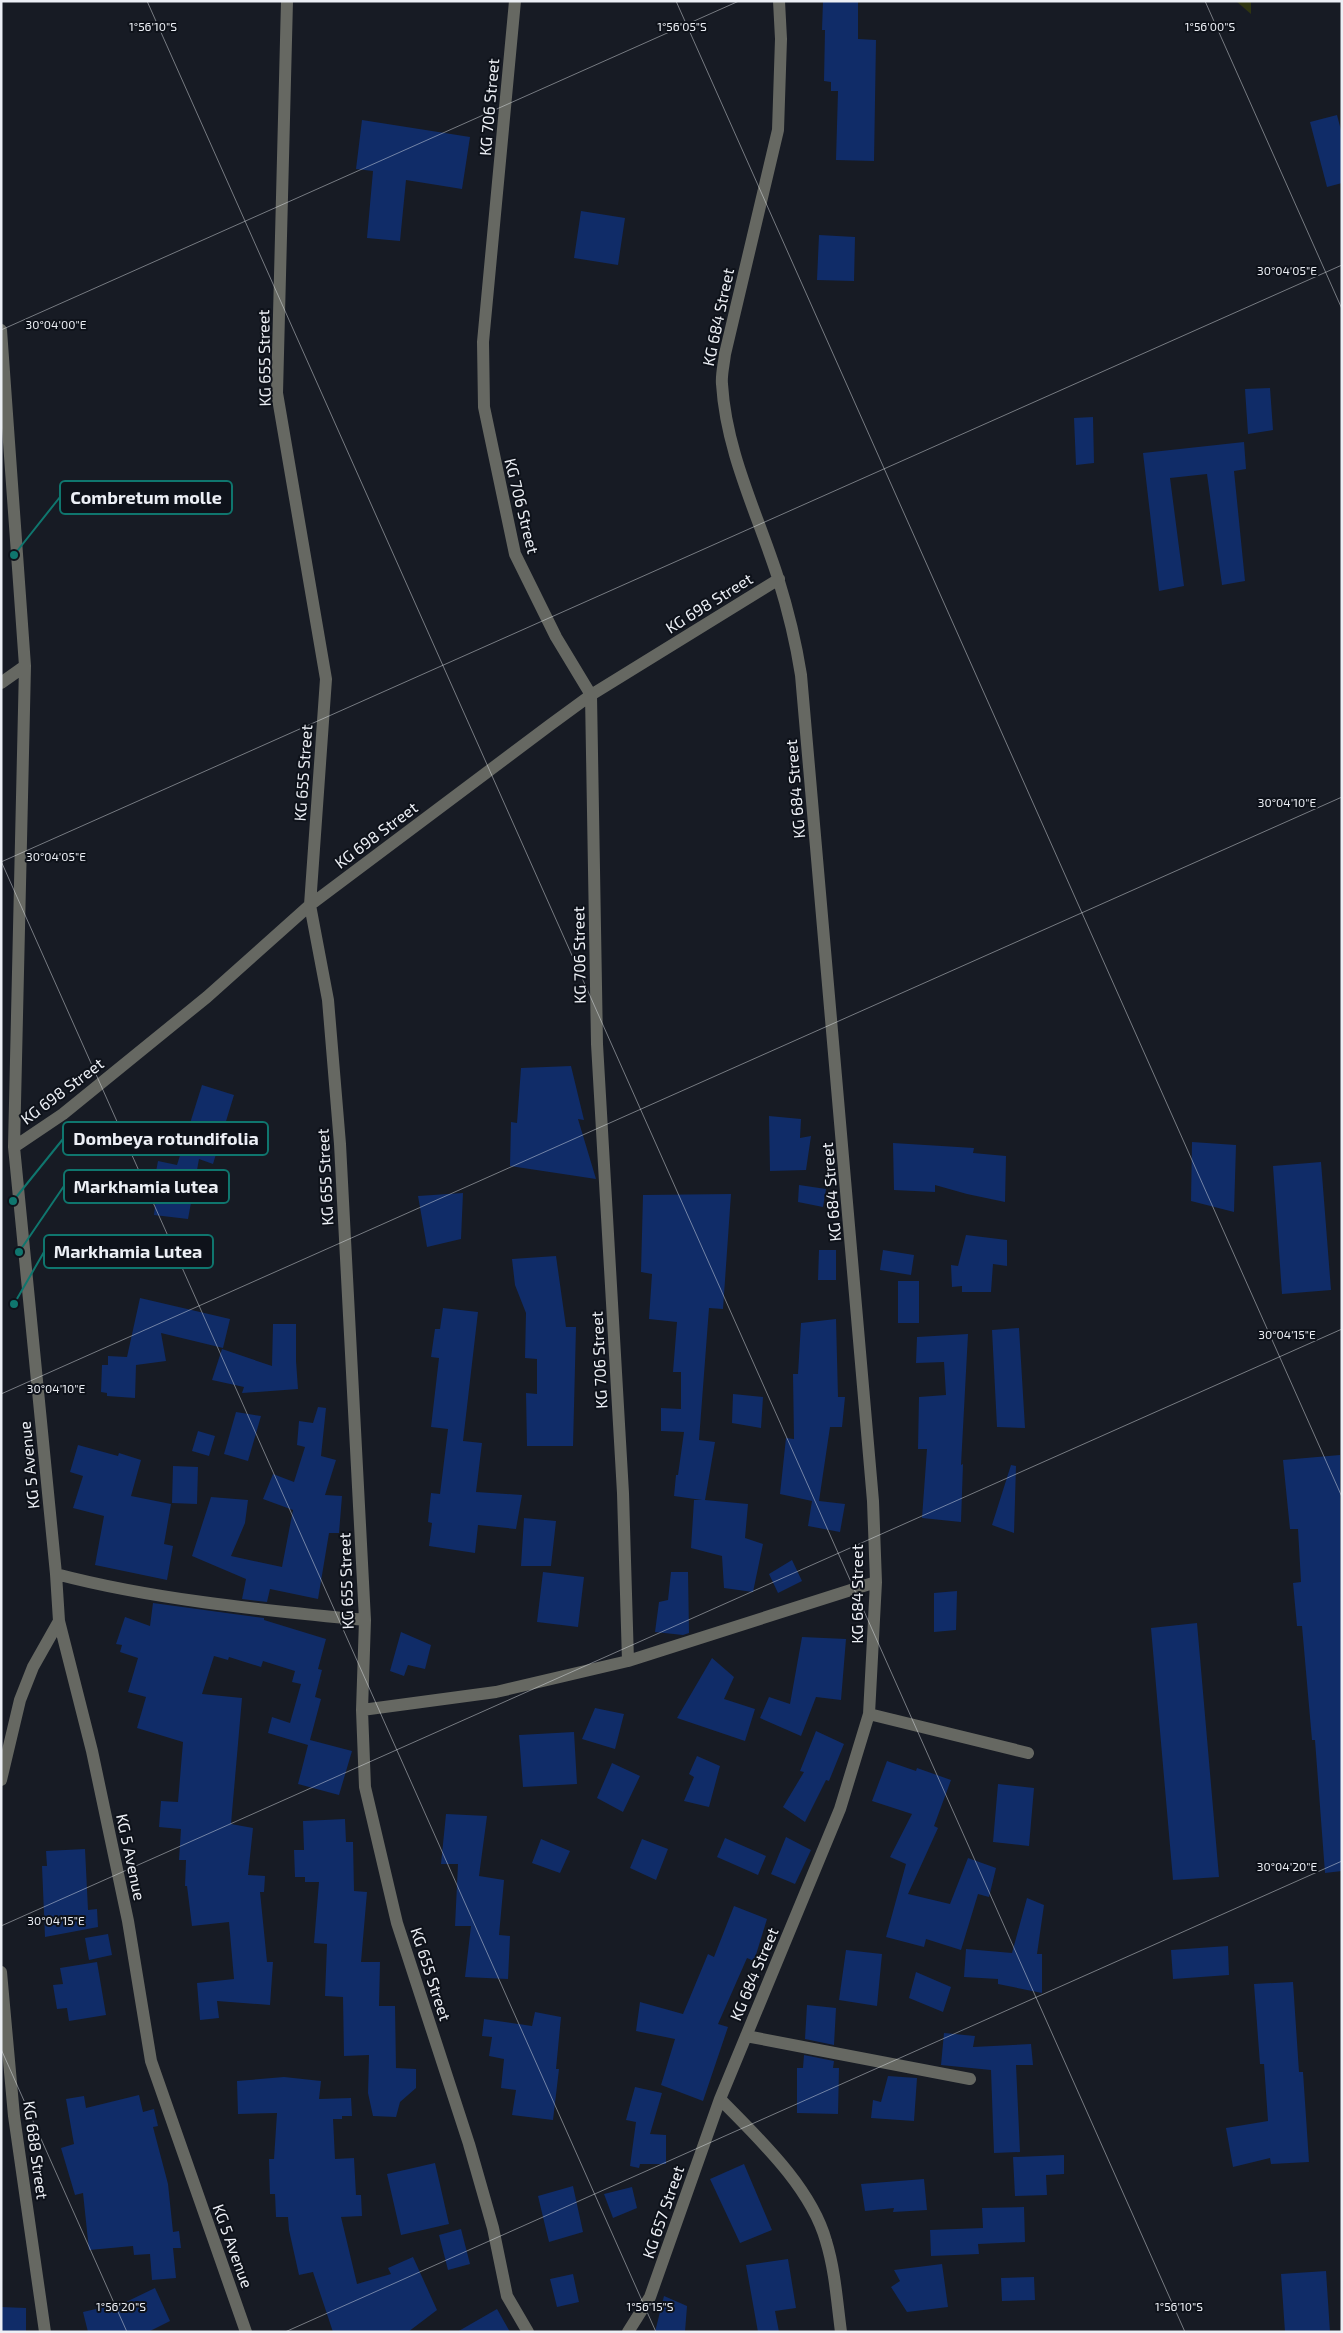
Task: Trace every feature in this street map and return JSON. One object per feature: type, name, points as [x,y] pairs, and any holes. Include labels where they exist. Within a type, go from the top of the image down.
[{"type":"street","name":"KG 655 Street","points":[[287,1],[277,393],[326,679],[310,904],[328,1000],[340,1144],[365,1620],[362,1710],[365,1787],[397,1923],[472,2154],[493,2228],[507,2296],[528,2332]]},
{"type":"street","name":"KG 706 Street","points":[[515,1],[483,342],[484,407],[515,554],[556,637],[591,695],[597,1044],[623,1493],[628,1661]]},
{"type":"street","name":"KG 684 Street","points":[[720,2099],[840,1809],[869,1714],[876,1582],[873,1501],[801,675],[797,650],[779,579],[738,466],[726,418],[722,383],[725,354],[778,130],[781,39],[779,1]]},
{"type":"street","name":"KG 5 Avenue","points":[[1,330],[25,666],[14,1147],[56,1574],[58,1621],[92,1750],[128,1921],[151,2062],[246,2332]]},
{"type":"street","name":"KG 698 Street","points":[[14,1147],[63,1114],[200,1003],[310,904],[591,695],[779,579]]},
{"type":"street","points":[[1,683],[25,666]]},
{"type":"street","points":[[56,1574],[102,1586],[248,1608],[365,1620]]},
{"type":"street","points":[[362,1710],[496,1692],[628,1661],[876,1582]]},
{"type":"street","points":[[1,1780],[20,1700],[33,1667],[58,1621]]},
{"type":"street","points":[[869,1714],[1028,1753]]},
{"type":"street","name":"KG 688 Street","points":[[1,1972],[14,2116],[45,2332]]},
{"type":"street","points":[[746,2036],[970,2079]]},
{"type":"street","points":[[720,2099],[772,2152],[806,2197],[826,2241],[841,2332]]},
{"type":"street","name":"KG 657 Street","points":[[628,2332],[650,2297],[720,2099]]},
{"type":"green space","points":[[1236,1],[1251,1],[1251,14]]},
{"type":"building","points":[[823,1],[858,1],[858,39],[876,40],[874,161],[836,160],[838,91],[831,91],[831,82],[824,81],[825,30],[822,30]]},
{"type":"building","points":[[1337,115],[1342,134],[1342,183],[1327,187],[1310,122]]},
{"type":"building","points":[[362,120],[470,137],[462,189],[406,180],[400,241],[367,238],[373,171],[356,169]]},
{"type":"building","points":[[581,211],[625,218],[618,265],[574,258]]},
{"type":"building","points":[[819,235],[855,237],[854,281],[817,280]]},
{"type":"building","points":[[1270,388],[1273,430],[1248,434],[1245,389]]},
{"type":"building","points":[[1093,417],[1094,463],[1076,465],[1074,418]]},
{"type":"building","points":[[1244,442],[1246,469],[1234,471],[1245,581],[1222,585],[1207,474],[1170,478],[1184,586],[1159,591],[1143,453]]},
{"type":"building","points":[[571,1066],[584,1120],[578,1119],[596,1179],[510,1166],[511,1122],[517,1123],[521,1068]]},
{"type":"building","points":[[202,1085],[234,1095],[213,1164],[199,1159],[188,1219],[154,1215],[157,1189],[153,1188],[158,1161],[177,1165]]},
{"type":"building","points":[[769,1116],[801,1119],[800,1138],[811,1136],[806,1170],[770,1171]]},
{"type":"building","points":[[1192,1142],[1236,1145],[1234,1212],[1191,1201]]},
{"type":"building","points":[[893,1143],[974,1148],[973,1153],[1006,1156],[1005,1202],[935,1185],[935,1192],[894,1190]]},
{"type":"building","points":[[1321,1162],[1331,1290],[1282,1294],[1273,1166]]},
{"type":"building","points":[[799,1185],[826,1189],[823,1207],[798,1202]]},
{"type":"building","points":[[463,1193],[461,1239],[427,1247],[418,1196]]},
{"type":"building","points":[[731,1194],[723,1309],[709,1308],[699,1440],[715,1442],[705,1500],[748,1504],[745,1538],[763,1544],[753,1592],[724,1588],[722,1556],[691,1548],[694,1500],[702,1500],[674,1496],[684,1432],[661,1431],[661,1408],[681,1409],[681,1372],[673,1372],[677,1322],[649,1319],[652,1274],[641,1272],[643,1195]]},
{"type":"building","points":[[966,1235],[1007,1240],[1007,1266],[993,1264],[991,1292],[962,1292],[962,1286],[952,1287],[951,1265],[958,1266]]},
{"type":"building","points":[[819,1250],[836,1250],[836,1280],[818,1280]]},
{"type":"building","points":[[883,1250],[914,1255],[911,1275],[880,1270]]},
{"type":"building","points":[[556,1256],[566,1327],[576,1327],[573,1446],[527,1446],[526,1393],[537,1394],[537,1359],[525,1358],[526,1313],[515,1285],[512,1259]]},
{"type":"building","points":[[898,1281],[919,1281],[919,1323],[898,1323]]},
{"type":"building","points":[[140,1298],[230,1319],[223,1348],[161,1333],[166,1361],[136,1365],[135,1398],[107,1396],[107,1393],[101,1392],[102,1365],[108,1365],[108,1356],[127,1357]]},
{"type":"building","points":[[443,1308],[478,1312],[463,1441],[482,1443],[476,1492],[522,1495],[516,1529],[478,1525],[475,1553],[429,1546],[432,1523],[428,1522],[431,1493],[440,1494],[448,1429],[431,1427],[439,1358],[431,1357],[435,1329],[440,1329]]},
{"type":"building","points":[[836,1319],[838,1397],[845,1397],[842,1427],[830,1427],[819,1501],[845,1504],[840,1532],[808,1526],[812,1501],[780,1494],[786,1438],[794,1439],[793,1374],[798,1374],[801,1323]]},
{"type":"building","points":[[273,1324],[296,1324],[298,1389],[242,1393],[244,1387],[212,1380],[222,1349],[272,1366]]},
{"type":"building","points":[[1019,1328],[1025,1428],[997,1427],[992,1330]]},
{"type":"building","points":[[968,1334],[961,1465],[963,1464],[961,1522],[922,1518],[927,1449],[918,1449],[919,1397],[946,1395],[944,1362],[916,1363],[917,1337]]},
{"type":"building","points":[[733,1394],[763,1397],[761,1428],[732,1423]]},
{"type":"building","points":[[318,1407],[326,1408],[321,1456],[336,1460],[325,1495],[342,1496],[339,1533],[329,1533],[318,1599],[270,1589],[267,1602],[242,1599],[246,1579],[192,1556],[211,1497],[248,1500],[245,1523],[231,1556],[282,1567],[293,1510],[263,1499],[273,1474],[294,1482],[305,1447],[297,1445],[299,1421],[313,1423]]},
{"type":"building","points":[[236,1412],[261,1416],[248,1461],[224,1454]]},
{"type":"building","points":[[198,1431],[215,1436],[209,1456],[192,1451]]},
{"type":"building","points":[[78,1445],[118,1456],[119,1453],[141,1460],[131,1496],[171,1504],[164,1544],[173,1546],[167,1580],[95,1565],[104,1516],[73,1508],[83,1476],[70,1472]]},
{"type":"building","points":[[1340,1455],[1342,1871],[1325,1873],[1315,1740],[1312,1740],[1302,1626],[1297,1626],[1293,1583],[1301,1582],[1298,1529],[1290,1529],[1283,1460]]},
{"type":"building","points":[[1011,1465],[1016,1466],[1014,1533],[992,1525]]},
{"type":"building","points":[[173,1466],[198,1467],[197,1504],[172,1503]]},
{"type":"building","points":[[524,1518],[556,1521],[551,1566],[521,1566]]},
{"type":"building","points":[[792,1560],[802,1581],[778,1593],[769,1574]]},
{"type":"building","points":[[543,1572],[584,1577],[578,1627],[537,1622]]},
{"type":"building","points":[[671,1572],[688,1572],[689,1633],[683,1635],[655,1632],[659,1602],[668,1600]]},
{"type":"building","points":[[957,1591],[956,1630],[934,1632],[934,1593]]},
{"type":"building","points":[[153,1603],[264,1618],[264,1620],[326,1639],[318,1669],[322,1670],[315,1697],[321,1699],[310,1740],[352,1751],[339,1795],[298,1784],[308,1745],[268,1733],[272,1717],[290,1723],[301,1684],[292,1682],[295,1671],[263,1661],[261,1667],[229,1657],[228,1660],[214,1656],[202,1694],[242,1698],[231,1824],[253,1828],[248,1875],[265,1876],[264,1892],[260,1892],[267,1962],[273,1962],[270,2005],[217,2001],[219,2018],[200,2020],[197,1983],[234,1979],[229,1922],[192,1926],[187,1886],[185,1886],[186,1860],[179,1860],[181,1829],[159,1827],[161,1801],[178,1802],[183,1742],[137,1728],[146,1697],[128,1692],[138,1658],[120,1652],[122,1645],[116,1644],[125,1617],[150,1626]]},
{"type":"building","points":[[1197,1623],[1219,1877],[1173,1880],[1151,1628]]},
{"type":"building","points":[[401,1632],[431,1645],[425,1669],[408,1665],[404,1676],[390,1671]]},
{"type":"building","points":[[802,1637],[846,1639],[841,1700],[816,1697],[801,1736],[760,1718],[769,1697],[790,1704]]},
{"type":"building","points":[[712,1658],[734,1677],[724,1699],[755,1709],[745,1741],[677,1718]]},
{"type":"building","points":[[595,1708],[624,1714],[615,1749],[582,1739]]},
{"type":"building","points":[[816,1731],[844,1744],[829,1781],[826,1780],[805,1822],[783,1807],[804,1772],[800,1771]]},
{"type":"building","points":[[574,1732],[577,1784],[523,1787],[519,1735]]},
{"type":"building","points":[[697,1756],[720,1766],[709,1807],[684,1801],[694,1777],[689,1774]]},
{"type":"building","points":[[887,1761],[916,1771],[917,1768],[951,1780],[934,1826],[938,1828],[908,1894],[950,1904],[968,1858],[996,1868],[989,1897],[978,1894],[961,1950],[926,1939],[924,1947],[886,1937],[906,1864],[890,1857],[912,1814],[872,1801]]},
{"type":"building","points":[[612,1763],[640,1776],[623,1812],[597,1798]]},
{"type":"building","points":[[998,1784],[1034,1788],[1029,1846],[993,1842]]},
{"type":"building","points":[[446,1814],[487,1816],[479,1876],[504,1880],[499,1935],[510,1936],[508,1979],[465,1977],[471,1926],[455,1926],[458,1864],[441,1864]]},
{"type":"building","points":[[345,1819],[346,1842],[353,1842],[354,1891],[367,1892],[361,1962],[380,1962],[379,2006],[395,2006],[396,2068],[416,2069],[416,2088],[400,2102],[396,2117],[373,2116],[368,2093],[369,2055],[344,2056],[343,1997],[325,1996],[327,1944],[314,1943],[319,1882],[305,1882],[305,1877],[295,1877],[294,1850],[304,1850],[303,1821]]},
{"type":"building","points":[[786,1837],[811,1850],[795,1884],[771,1874]]},
{"type":"building","points":[[725,1838],[766,1856],[758,1875],[717,1857]]},
{"type":"building","points":[[541,1839],[570,1851],[560,1873],[532,1863]]},
{"type":"building","points":[[642,1839],[668,1849],[656,1880],[630,1868]]},
{"type":"building","points":[[85,1849],[88,1910],[97,1909],[98,1927],[45,1937],[42,1866],[47,1866],[46,1851]]},
{"type":"building","points":[[1027,1898],[1044,1905],[1037,1954],[1042,1954],[1042,1993],[998,1984],[998,1979],[964,1977],[966,1949],[1012,1953]]},
{"type":"building","points":[[734,1906],[767,1919],[754,1961],[747,1958],[718,2024],[728,2027],[703,2101],[661,2085],[675,2039],[636,2031],[640,2002],[683,2014],[708,1954],[714,1957]]},
{"type":"building","points":[[108,1934],[112,1955],[89,1960],[85,1938]]},
{"type":"building","points":[[1228,1946],[1229,1975],[1173,1979],[1171,1950]]},
{"type":"building","points":[[846,1950],[882,1954],[877,2006],[839,2000]]},
{"type":"building","points":[[97,1962],[106,2015],[69,2021],[67,2008],[57,2009],[53,1985],[63,1984],[60,1968]]},
{"type":"building","points":[[916,1972],[951,1987],[943,2012],[909,1998]]},
{"type":"building","points":[[1293,1982],[1299,2072],[1303,2072],[1309,2162],[1271,2164],[1270,2158],[1233,2167],[1226,2128],[1268,2121],[1264,2064],[1260,2064],[1254,1984]]},
{"type":"building","points":[[807,2005],[836,2008],[834,2045],[805,2039]]},
{"type":"building","points":[[535,2012],[561,2017],[556,2069],[559,2069],[553,2120],[512,2115],[516,2090],[501,2088],[504,2059],[489,2056],[492,2037],[482,2036],[484,2019],[532,2026]]},
{"type":"building","points":[[944,2033],[975,2036],[973,2047],[1031,2044],[1033,2065],[1016,2065],[1020,2152],[994,2153],[991,2070],[941,2065]]},
{"type":"building","points":[[804,2055],[834,2061],[833,2068],[839,2068],[838,2114],[797,2113],[797,2068],[803,2068]]},
{"type":"building","points":[[888,2076],[917,2078],[914,2121],[871,2118],[873,2100],[881,2102]]},
{"type":"building","points":[[284,2077],[321,2081],[319,2099],[351,2098],[352,2116],[342,2116],[342,2119],[333,2119],[335,2159],[354,2158],[356,2195],[361,2195],[362,2216],[341,2217],[357,2284],[391,2274],[388,2268],[413,2257],[437,2310],[408,2332],[333,2332],[313,2272],[299,2275],[288,2217],[276,2217],[275,2194],[270,2194],[269,2159],[274,2159],[277,2113],[238,2114],[237,2081]]},
{"type":"building","points":[[635,2087],[662,2093],[650,2134],[666,2135],[666,2164],[640,2164],[639,2168],[630,2166],[636,2122],[626,2120]]},
{"type":"building","points":[[139,2095],[143,2112],[154,2109],[158,2126],[153,2127],[168,2184],[173,2232],[179,2231],[181,2248],[173,2248],[176,2278],[152,2280],[150,2254],[134,2255],[133,2246],[89,2250],[83,2193],[75,2195],[61,2148],[74,2144],[66,2099],[84,2096],[86,2108]]},
{"type":"building","points":[[1064,2155],[1064,2174],[1046,2175],[1047,2195],[1015,2196],[1013,2157]]},
{"type":"building","points":[[435,2163],[449,2224],[401,2235],[387,2174]]},
{"type":"building","points":[[744,2164],[772,2230],[740,2243],[710,2179]]},
{"type":"building","points":[[924,2179],[927,2210],[893,2212],[894,2208],[865,2211],[861,2184]]},
{"type":"building","points":[[573,2186],[583,2232],[549,2242],[538,2196]]},
{"type":"building","points":[[632,2187],[637,2208],[613,2218],[604,2194]]},
{"type":"building","points":[[1024,2207],[1025,2242],[978,2244],[979,2254],[931,2256],[930,2230],[983,2228],[982,2208]]},
{"type":"building","points":[[461,2229],[470,2264],[448,2270],[439,2235]]},
{"type":"building","points":[[788,2259],[796,2308],[775,2311],[779,2332],[758,2332],[746,2265]]},
{"type":"building","points":[[942,2264],[948,2307],[907,2312],[891,2287],[900,2281],[894,2270]]},
{"type":"building","points":[[1326,2271],[1330,2332],[1285,2332],[1281,2274]]},
{"type":"building","points":[[573,2274],[579,2302],[557,2307],[550,2279]]},
{"type":"building","points":[[1034,2277],[1035,2300],[1002,2301],[1001,2278]]},
{"type":"building","points":[[155,2288],[170,2321],[148,2332],[88,2332],[83,2312],[126,2302]]},
{"type":"building","points":[[664,2296],[687,2306],[685,2332],[655,2332]]},
{"type":"building","points":[[1,2307],[26,2308],[26,2332],[1,2332]]},
{"type":"building","points":[[497,2309],[510,2332],[457,2332]]},
{"type":"place","name":"Combretum molle","points":[[14,555]]},
{"type":"place","name":"Dombeya rotundifolia","points":[[13,1201]]},
{"type":"place","name":"Markhamia lutea","points":[[19,1252]]},
{"type":"place","name":"Markhamia Lutea","points":[[14,1304]]}]
